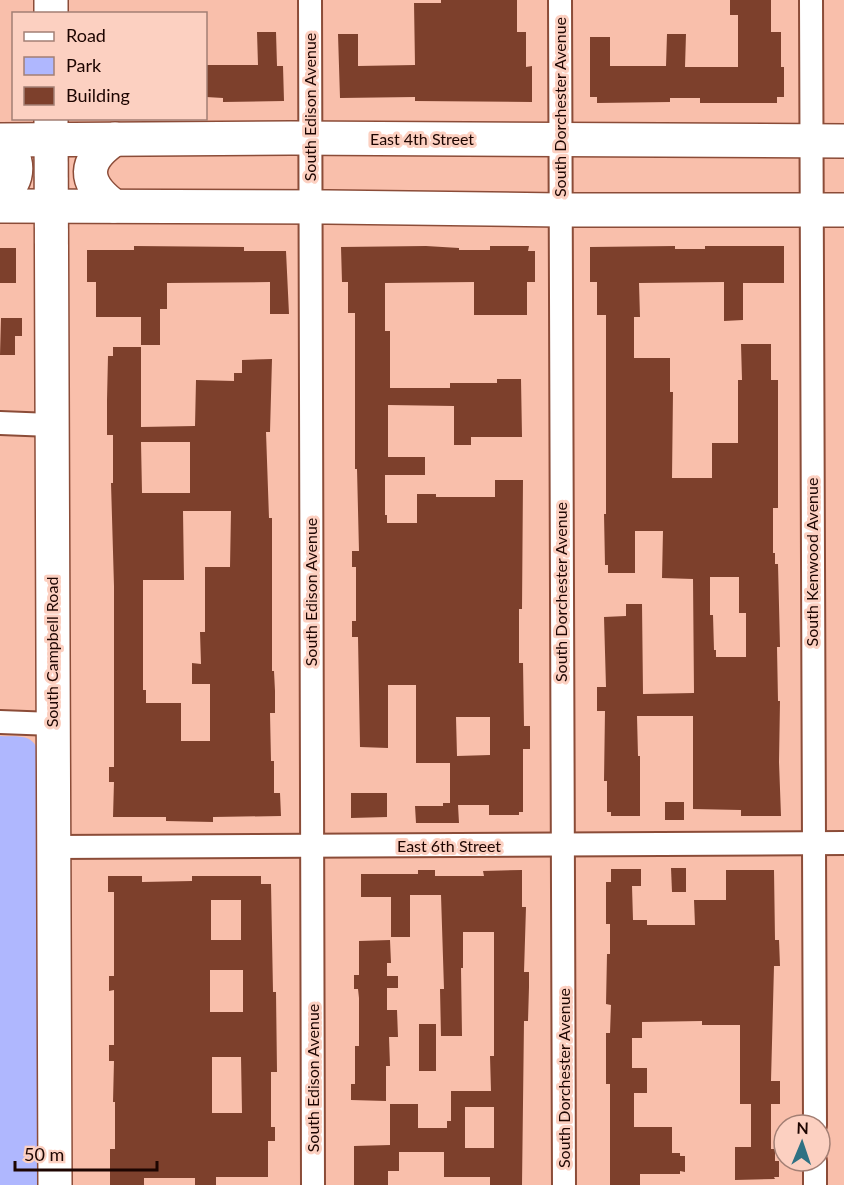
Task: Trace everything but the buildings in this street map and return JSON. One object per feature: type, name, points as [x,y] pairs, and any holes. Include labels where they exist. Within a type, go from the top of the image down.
[{"type":"street","name":"South Edison Avenue","points":[[310,0],[313,1185]]},
{"type":"street","name":"South Dorchester Avenue","points":[[560,0],[564,1185]]},
{"type":"street","name":"South Kenwood Avenue","points":[[811,0],[815,1113]]},
{"type":"street","name":"East 4th Street","points":[[0,141],[51,129],[115,139],[844,141]]},
{"type":"street","name":"South Campbell Road","points":[[51,129],[55,1185]]},
{"type":"street","points":[[114,206],[96,191],[91,172],[99,151],[115,139]]},
{"type":"street","points":[[0,141],[9,148],[16,170],[15,181],[0,196]]},
{"type":"street","points":[[0,206],[844,210]]},
{"type":"street","points":[[0,423],[51,425]]},
{"type":"street","points":[[0,722],[53,724]]},
{"type":"street","name":"East 6th Street","points":[[54,847],[844,843]]},
{"type":"green space","points":[[0,736],[27,738],[35,744],[37,749],[39,1185],[0,1185]]}]
